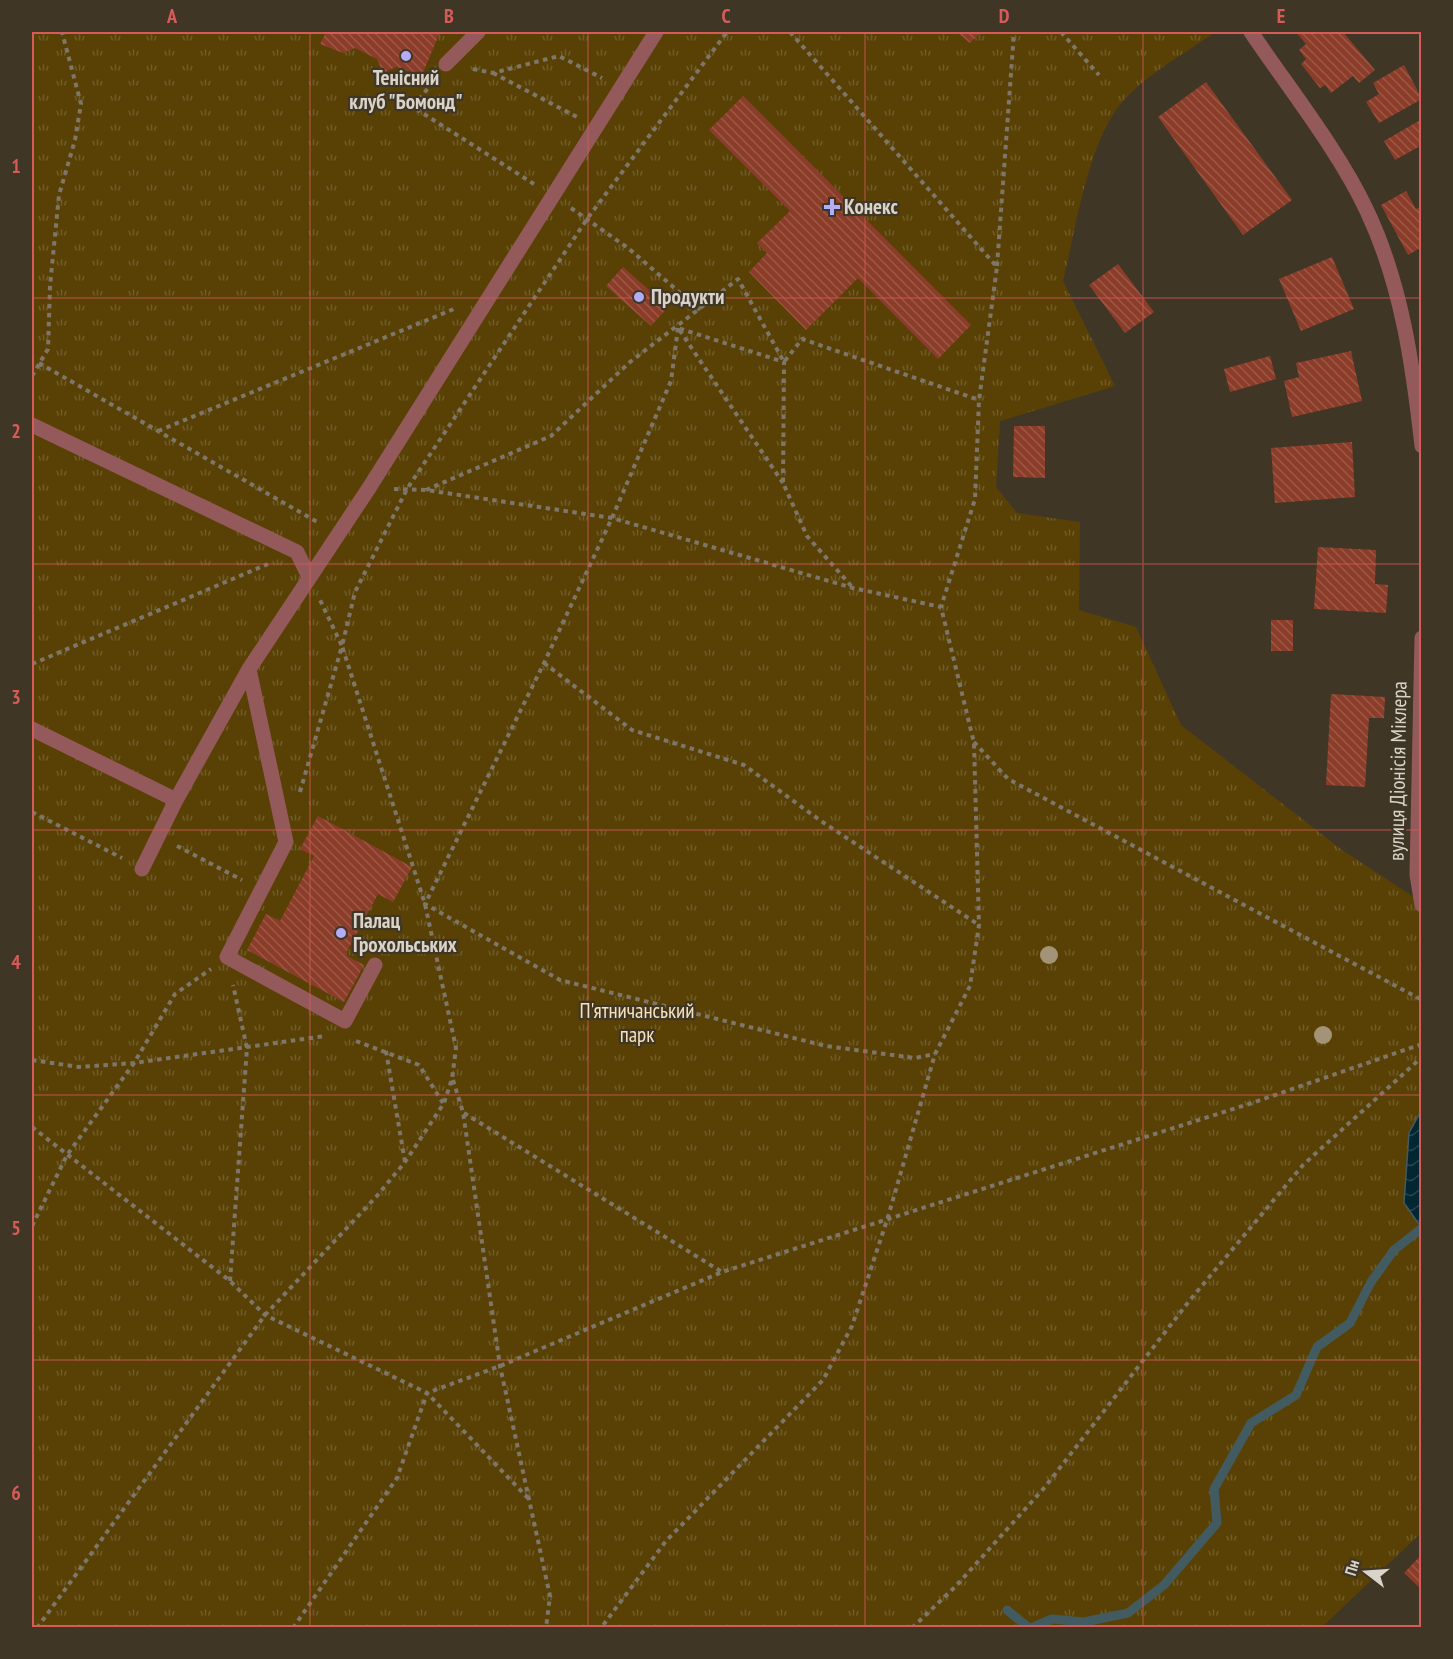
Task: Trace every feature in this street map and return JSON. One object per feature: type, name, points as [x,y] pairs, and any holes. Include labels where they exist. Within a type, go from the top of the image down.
[{"type":"street","points":[[446,64],[478,32]]},
{"type":"street","points":[[142,869],[176,800],[249,669],[369,488],[656,32]]},
{"type":"street","points":[[1251,32],[1350,179],[1367,212],[1389,268],[1401,312],[1410,355],[1422,446]]},
{"type":"street","points":[[32,425],[297,552],[309,577]]},
{"type":"street","name":"вулиця Діонісія Міклера","points":[[1422,638],[1417,875],[1422,905]]},
{"type":"street","points":[[249,669],[286,842],[227,957],[345,1021],[375,965]]},
{"type":"street","points":[[32,729],[176,800]]},
{"type":"path","points":[[32,376],[48,349],[50,286],[59,195],[75,140],[81,104],[62,32]]},
{"type":"path","points":[[299,796],[355,592],[407,489],[587,219],[727,32]]},
{"type":"path","points":[[790,32],[997,267]]},
{"type":"path","points":[[600,1628],[666,1541],[823,1380],[852,1326],[888,1217],[935,1054],[970,986],[979,925],[974,743],[941,607],[975,499],[980,400],[997,267],[1014,32]]},
{"type":"path","points":[[1060,32],[1099,75]]},
{"type":"path","points":[[493,73],[559,56],[621,88]]},
{"type":"path","points":[[597,127],[493,73],[446,64],[413,107],[628,248],[700,310]]},
{"type":"path","points":[[426,490],[551,436],[630,362],[678,328],[738,279],[784,362],[783,483]]},
{"type":"path","points":[[158,431],[492,293]]},
{"type":"path","points":[[678,328],[784,362]]},
{"type":"path","points":[[678,328],[783,483],[807,536],[853,588]]},
{"type":"path","points":[[425,904],[544,663],[612,518],[671,381],[678,328]]},
{"type":"path","points":[[784,362],[802,339],[980,400]]},
{"type":"path","points":[[39,363],[338,534]]},
{"type":"path","points":[[369,488],[426,490],[612,518],[853,588],[941,607]]},
{"type":"path","points":[[32,664],[297,552]]},
{"type":"path","points":[[37,1628],[265,1315],[376,1197],[405,1162],[444,1103],[452,1079],[456,1048],[425,904],[342,646],[309,577]]},
{"type":"path","points":[[544,663],[632,730],[744,765],[821,821],[979,925]]},
{"type":"path","points":[[974,743],[1008,779],[1422,1000]]},
{"type":"path","points":[[32,812],[142,869]]},
{"type":"path","points":[[159,836],[261,891]]},
{"type":"path","points":[[425,904],[560,980],[655,1006],[826,1046],[915,1058],[935,1054]]},
{"type":"path","points":[[32,1226],[67,1155],[134,1063],[176,994],[227,957],[247,1047],[230,1281]]},
{"type":"path","points":[[32,1060],[79,1066],[134,1063],[336,1035]]},
{"type":"path","points":[[346,1038],[386,1050],[419,1065],[444,1103]]},
{"type":"path","points":[[427,1393],[500,1366],[722,1272],[888,1217],[1252,1103],[1422,1044]]},
{"type":"path","points":[[386,1050],[405,1162]]},
{"type":"path","points":[[912,1628],[956,1586],[1045,1487],[1190,1300],[1303,1165],[1422,1057]]},
{"type":"path","points":[[452,1079],[463,1112],[500,1366],[550,1596],[546,1628]]},
{"type":"path","points":[[463,1112],[722,1272]]},
{"type":"path","points":[[32,1127],[230,1281],[265,1315],[427,1393],[530,1499]]},
{"type":"path","points":[[294,1628],[397,1478],[427,1393]]},
{"type":"green space","name":"П'ятничанський парк","points":[[32,32],[1215,32],[1156,72],[1124,100],[1101,137],[1092,161],[1063,281],[1115,386],[1000,421],[996,487],[1017,513],[1080,522],[1079,610],[1136,627],[1181,725],[1342,850],[1420,901],[1422,905],[1421,1533],[1322,1627],[32,1627]]},
{"type":"water","points":[[1421,1111],[1421,1227],[1404,1203],[1409,1133]]},
{"type":"building","points":[[326,32],[440,32],[422,75],[396,67],[383,73],[377,59],[355,48],[343,53],[320,44]]},
{"type":"building","points":[[957,32],[981,32],[970,43]]},
{"type":"building","points":[[1296,32],[1343,32],[1375,70],[1359,83],[1353,76],[1331,93],[1325,85],[1320,88],[1301,64],[1306,59],[1299,50],[1306,44]]},
{"type":"building","points":[[1404,65],[1422,99],[1379,123],[1366,102],[1379,94],[1373,83]]},
{"type":"building","points":[[1206,82],[1292,200],[1243,235],[1158,117]]},
{"type":"building","points":[[743,96],[971,325],[938,359],[858,278],[806,330],[749,272],[767,253],[757,243],[790,211],[709,130]]},
{"type":"building","points":[[1422,119],[1422,145],[1395,160],[1384,141]]},
{"type":"building","points":[[1406,191],[1416,209],[1422,206],[1422,247],[1408,255],[1381,205]]},
{"type":"building","points":[[1332,257],[1354,309],[1301,331],[1279,279]]},
{"type":"building","points":[[1118,264],[1154,312],[1125,333],[1089,285]]},
{"type":"building","points":[[623,267],[668,307],[651,326],[606,286]]},
{"type":"building","points":[[1351,351],[1362,401],[1292,417],[1284,381],[1299,377],[1296,363]]},
{"type":"building","points":[[1270,356],[1276,379],[1230,392],[1224,369]]},
{"type":"building","points":[[1014,426],[1045,426],[1045,478],[1013,477]]},
{"type":"building","points":[[1352,442],[1355,497],[1275,503],[1271,448]]},
{"type":"building","points":[[1318,547],[1376,550],[1375,584],[1388,585],[1386,613],[1314,609]]},
{"type":"building","points":[[1271,620],[1293,620],[1293,651],[1271,651]]},
{"type":"building","points":[[1331,694],[1385,697],[1384,718],[1369,718],[1365,787],[1326,785]]},
{"type":"building","points":[[318,816],[412,867],[393,902],[378,894],[345,955],[364,965],[344,1002],[247,950],[266,914],[280,921],[314,856],[300,849]]},
{"type":"building","points":[[1422,1554],[1422,1590],[1404,1573]]},
{"type":"waterway","points":[[1031,1628],[1052,1619],[1084,1622],[1128,1613],[1164,1585],[1217,1523],[1214,1489],[1251,1423],[1296,1395],[1317,1347],[1350,1323],[1371,1282],[1394,1250],[1422,1228]]},
{"type":"waterway","points":[[1007,1610],[1029,1628]]},
{"type":"place","name":"Тенісний клуб \"Бомонд\"","points":[[406,56]]},
{"type":"place","name":"Конекс","points":[[832,207]]},
{"type":"place","name":"Продукти","points":[[639,297]]},
{"type":"place","name":"Палац Грохольських","points":[[341,933]]}]
